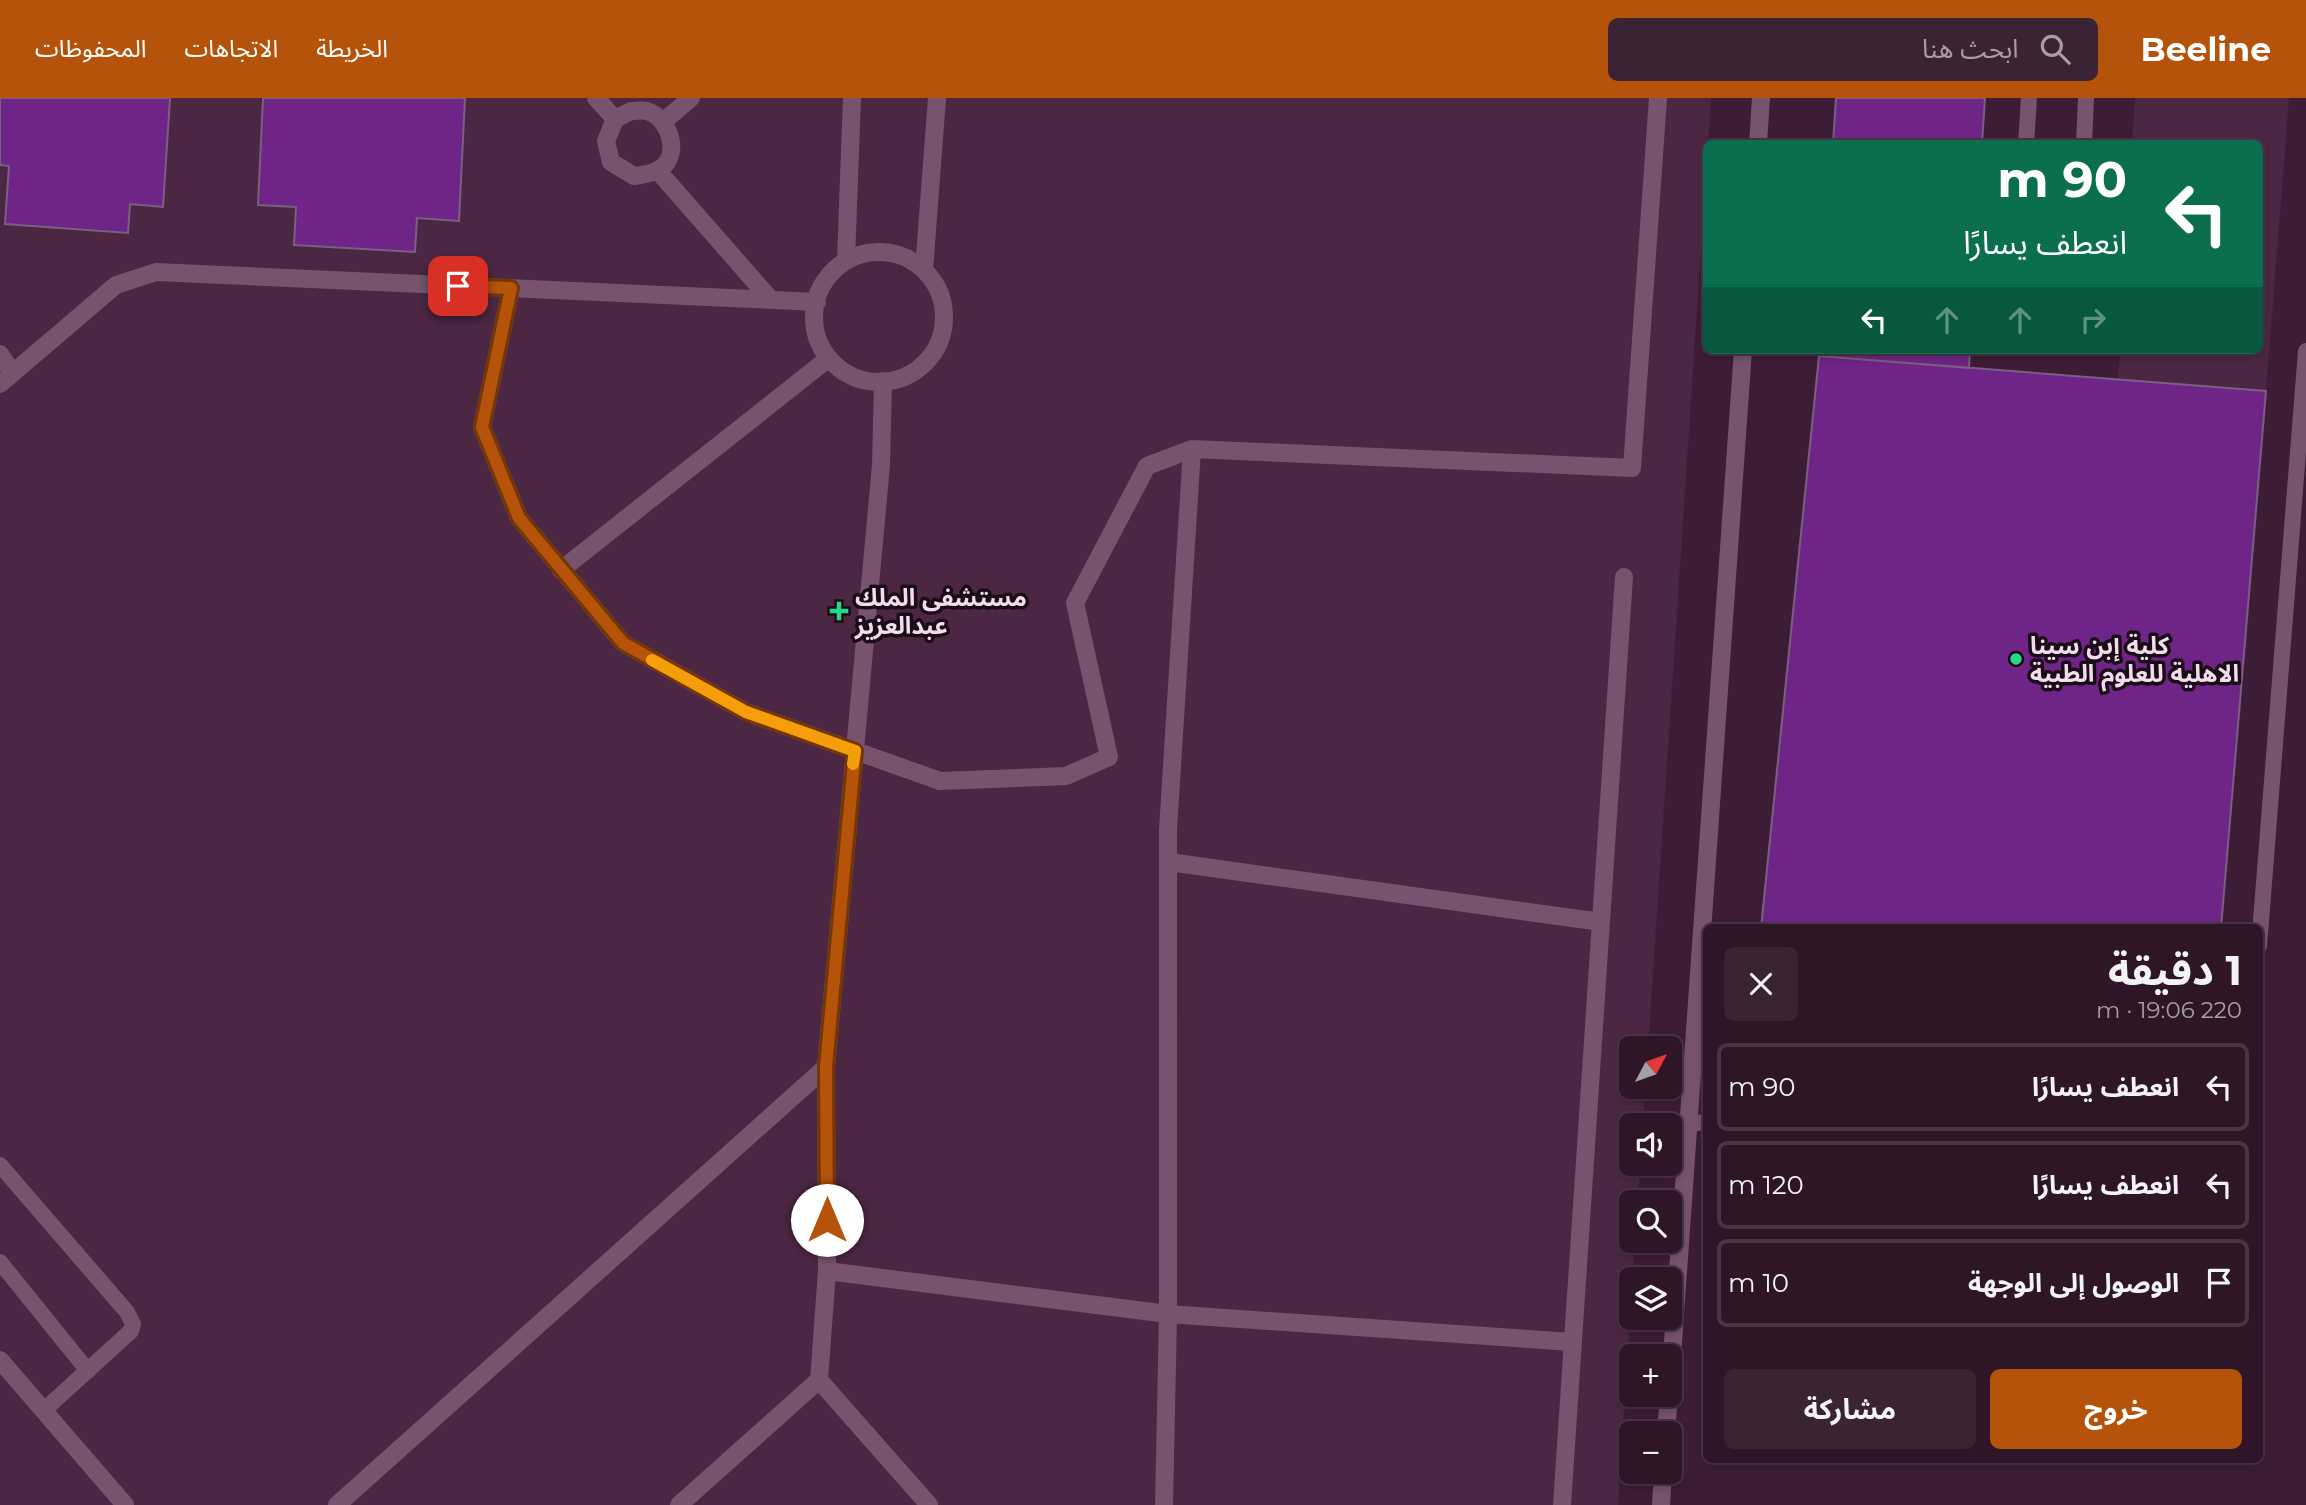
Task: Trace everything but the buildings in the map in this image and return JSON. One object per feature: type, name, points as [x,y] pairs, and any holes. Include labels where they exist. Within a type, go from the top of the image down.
[{"type":"street","points":[[596,98],[615,119]]},
{"type":"street","points":[[664,121],[691,98]]},
{"type":"street","points":[[846,260],[852,98]]},
{"type":"street","points":[[924,270],[937,98]]},
{"type":"street","points":[[511,288],[482,427],[519,518],[623,643],[746,712],[940,781],[1066,776],[1109,757],[1075,603],[1147,466],[1192,449],[1632,468],[1658,98]]},
{"type":"street","points":[[1758,140],[1761,98]]},
{"type":"street","points":[[631,111],[647,111],[664,121],[672,139],[669,157],[658,171],[634,176],[611,162],[606,141],[615,119],[631,111]]},
{"type":"street","points":[[658,171],[771,300]]},
{"type":"street","points":[[868,253],[905,257],[924,270],[937,286],[944,307],[943,333],[931,358],[915,372],[898,381],[866,382],[838,369],[821,347],[813,314],[824,281],[846,260],[868,253]]},
{"type":"street","points":[[0,354],[7,379],[116,285],[156,272],[817,302]]},
{"type":"street","points":[[1673,1344],[1743,354]]},
{"type":"street","points":[[561,570],[829,358]]},
{"type":"street","points":[[679,1505],[819,1380],[827,1271],[826,1067],[881,465],[883,381]]},
{"type":"street","points":[[1164,1505],[1168,1314],[1168,830],[1192,449]]},
{"type":"street","points":[[1562,1505],[1624,577]]},
{"type":"street","points":[[1169,862],[1601,922]]},
{"type":"street","points":[[337,1505],[826,1067]]},
{"type":"street","points":[[827,1271],[1168,1314],[1572,1342]]},
{"type":"street","points":[[0,1360],[125,1505]]},
{"type":"street","points":[[819,1380],[929,1505]]},
{"type":"street","points":[[1661,1505],[1662,1484]]},
{"type":"lane","points":[[2026,140],[2029,98]]},
{"type":"lane","points":[[2084,140],[2086,98]]},
{"type":"lane","points":[[2261,924],[2306,351]]},
{"type":"lane","points":[[1688,1124],[1703,1122]]},
{"type":"lane","points":[[0,1165],[132,1319],[131,1331],[43,1411]]},
{"type":"lane","points":[[0,1262],[88,1371]]},
{"type":"shaded area","name":"مستشفى الملك عبدالعزيز","points":[[0,98],[1711,98],[1708,140],[1703,140],[1703,218],[1649,1036],[1619,1036],[1619,1099],[1644,1099],[1644,1113],[1619,1113],[1619,1176],[1639,1176],[1639,1190],[1619,1190],[1619,1253],[1634,1253],[1633,1267],[1619,1267],[1619,1330],[1629,1330],[1628,1344],[1619,1344],[1619,1407],[1624,1407],[1623,1421],[1619,1421],[1618,1505],[0,1505]]},
{"type":"shaded area","points":[[2135,98],[2289,98],[2266,391],[2118,380],[2120,354],[2263,354],[2263,140],[2132,140]]},
{"type":"slow traffic","points":[[652,660],[746,712],[855,751],[853,764]]},
{"type":"place","name":"مستشفى الملك عبدالعزيز","points":[[839,611]]},
{"type":"place","name":"كلية إبن سينا الاهلية للعلوم الطبية","points":[[2016,659]]},
{"type":"route","points":[[458,286],[511,288],[482,427],[519,518],[623,643],[746,712],[855,751],[826,1067],[827,1220]]}]
